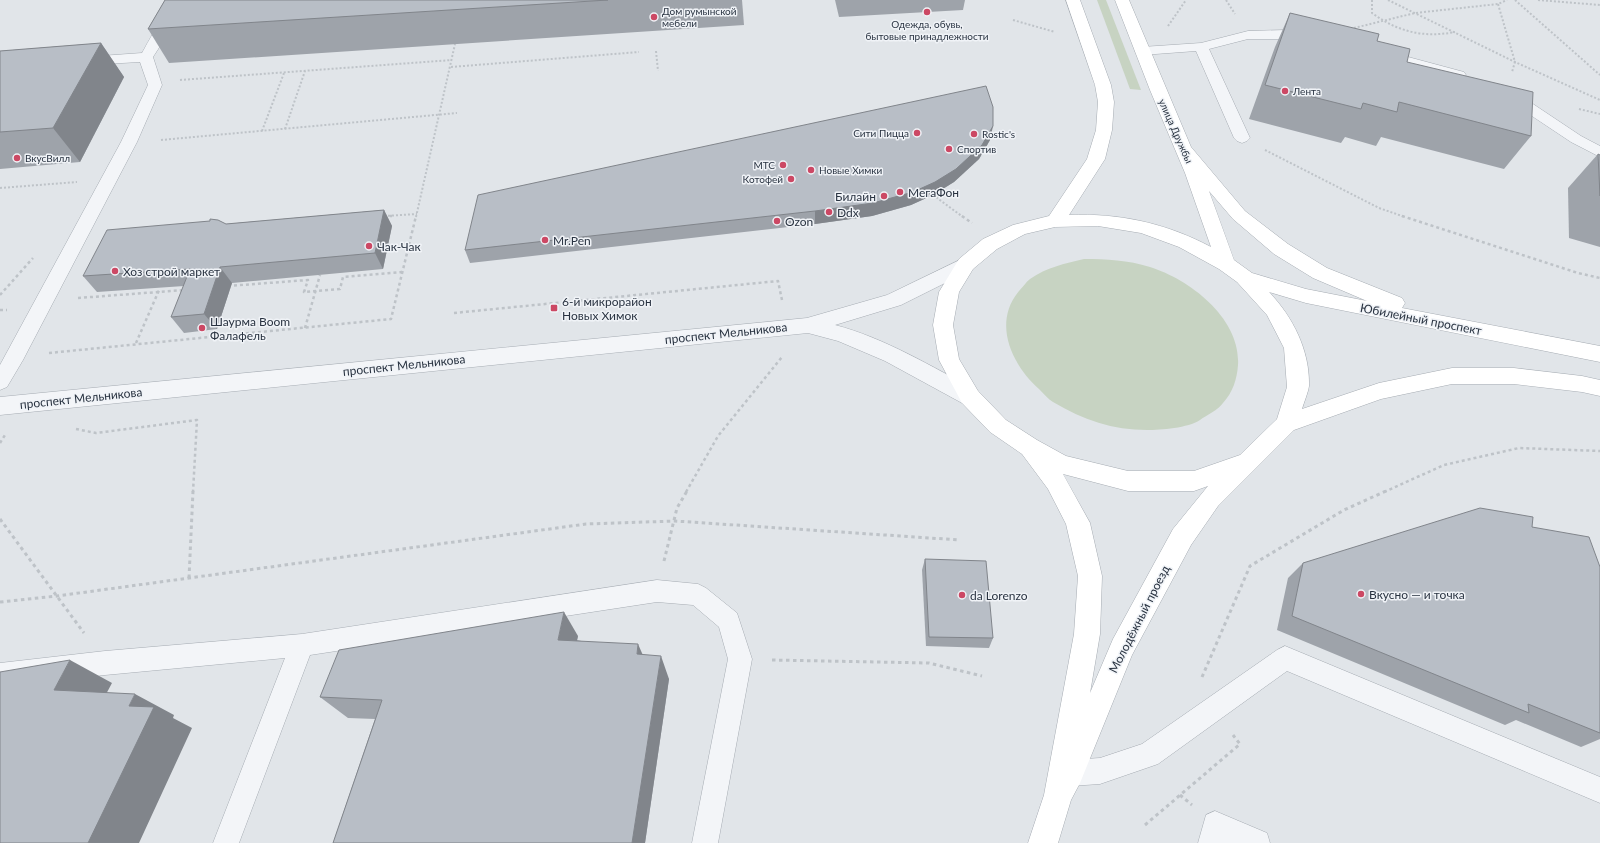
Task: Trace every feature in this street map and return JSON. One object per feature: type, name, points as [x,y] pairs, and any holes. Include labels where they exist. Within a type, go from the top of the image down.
[{"type":"main road","points":[[1055,221],[1096,159],[1104,130],[1106,102],[1103,86],[1073,0]]},
{"type":"main road","name":"улица Дружбы","points":[[1122,0],[1194,173],[1226,264]]},
{"type":"main road","points":[[1183,148],[1239,215],[1281,249],[1320,273],[1372,295],[1484,331]]},
{"type":"main road","points":[[1249,461],[1194,481],[1128,481],[1061,464],[1028,447],[998,426],[970,397],[949,360],[943,325],[949,292],[966,264],[990,244],[1020,229],[1055,221],[1098,220],[1143,227],[1186,242],[1226,264],[1244,277],[1275,311],[1294,348],[1298,387],[1286,424]]},
{"type":"main road","name":"Юбилейный проспект","points":[[1244,277],[1306,296],[1600,354]]},
{"type":"main road","points":[[1286,424],[1379,391],[1452,376],[1514,376],[1582,384],[1600,388]]},
{"type":"main road","name":"Молодёжный проезд","points":[[1043,843],[1064,784],[1122,648],[1182,537],[1210,499],[1286,424]]},
{"type":"main road","name":"Молодёжный проезд","points":[[1028,447],[1056,482],[1078,522],[1090,576],[1087,634],[1064,784]]},
{"type":"street","name":"проспект Мельникова","points":[[0,406],[807,326],[894,300],[966,264]]},
{"type":"street","name":"проспект Мельникова","points":[[807,326],[843,335],[892,355],[970,397]]},
{"type":"lane","points":[[146,57],[166,26],[174,19],[186,18]]},
{"type":"lane","points":[[1142,51],[1201,47],[1248,35],[1286,34],[1318,36]]},
{"type":"lane","points":[[1201,47],[1242,138]]},
{"type":"lane","points":[[1371,51],[1470,78]]},
{"type":"lane","points":[[70,62],[146,57]]},
{"type":"lane","points":[[0,382],[16,355],[110,179],[155,85],[146,57]]},
{"type":"lane","points":[[1498,89],[1505,92],[1576,139],[1600,152]]},
{"type":"lane","points":[[0,675],[105,663],[302,645],[657,590],[698,595],[729,620],[740,659],[705,843]]},
{"type":"lane","points":[[226,843],[302,645]]},
{"type":"lane","points":[[1064,784],[1149,755],[1285,658],[1600,790]]},
{"type":"lane","points":[[1211,843],[1215,824],[1257,843]]},
{"type":"path","points":[[1168,26],[1186,0]]},
{"type":"path","points":[[1372,0],[1372,13],[1381,21],[1398,28],[1424,35],[1441,35],[1455,32]]},
{"type":"path","points":[[1388,0],[1600,100]]},
{"type":"path","points":[[1318,36],[1415,12],[1498,4],[1507,0]]},
{"type":"path","points":[[1515,0],[1600,75]]},
{"type":"path","points":[[1538,0],[1600,5]]},
{"type":"path","points":[[1013,20],[1060,33]]},
{"type":"path","points":[[46,354],[136,343],[391,319],[440,116],[455,44]]},
{"type":"path","points":[[656,51],[658,71]]},
{"type":"path","points":[[451,66],[639,52]]},
{"type":"path","points":[[154,82],[452,60]]},
{"type":"path","points":[[285,129],[305,71]]},
{"type":"path","points":[[262,131],[284,73]]},
{"type":"path","points":[[129,142],[440,116],[457,112]]},
{"type":"path","points":[[1242,138],[1379,208],[1578,273],[1600,278]]},
{"type":"path","points":[[0,188],[110,179]]},
{"type":"path","points":[[933,195],[978,227]]},
{"type":"path","points":[[378,217],[417,214]]},
{"type":"path","points":[[226,287],[308,280],[304,292],[340,289],[343,278],[402,272]]},
{"type":"path","points":[[305,328],[320,275]]},
{"type":"path","points":[[241,285],[244,278]]},
{"type":"path","points":[[454,313],[778,281],[782,303]]},
{"type":"path","points":[[136,343],[160,288]]},
{"type":"path","points":[[74,298],[188,290]]},
{"type":"path","points":[[657,590],[677,508],[718,436],[786,352]]},
{"type":"path","points":[[73,428],[96,433],[197,420],[189,578]]},
{"type":"path","points":[[1145,825],[1240,744],[1196,690],[1250,566],[1344,510],[1444,465],[1519,448],[1600,450]]},
{"type":"path","points":[[0,519],[105,663]]},
{"type":"path","points":[[0,602],[57,596],[586,524],[674,521],[960,540]]},
{"type":"path","points":[[740,659],[930,663],[982,676]]},
{"type":"green space","points":[[1097,0],[1106,0],[1141,90],[1130,89]]},
{"type":"green space","points":[[1084,259],[1117,260],[1150,267],[1166,273],[1197,292],[1222,317],[1231,332],[1237,348],[1238,365],[1237,375],[1232,390],[1218,408],[1195,423],[1182,427],[1134,430],[1098,423],[1076,414],[1053,402],[1029,379],[1014,356],[1009,343],[1006,330],[1007,316],[1011,303],[1026,283],[1036,275],[1056,266]]},
{"type":"building","points":[[165,0],[608,0],[148,29]]},
{"type":"building","points":[[1290,13],[1379,34],[1377,41],[1410,49],[1407,62],[1533,92],[1531,136],[1399,102],[1397,112],[1363,103],[1361,109],[1265,85]]},
{"type":"building","points":[[101,43],[53,128],[0,132],[0,51]]},
{"type":"building","name":"Новые Химки","points":[[986,86],[993,107],[993,126],[982,145],[956,169],[935,182],[913,192],[873,203],[815,211],[465,250],[478,195]]},
{"type":"building","points":[[1598,154],[1600,155],[1600,196]]},
{"type":"building","points":[[384,210],[375,253],[220,267],[204,314],[171,317],[190,269],[83,276],[107,230],[210,221],[210,219],[218,220],[226,224]]},
{"type":"building","points":[[1480,508],[1533,517],[1532,527],[1589,537],[1600,567],[1600,733],[1528,704],[1529,713],[1292,616],[1303,563]]},
{"type":"building","points":[[925,559],[986,561],[993,638],[929,637]]},
{"type":"building","points":[[564,612],[558,640],[638,644],[637,654],[661,656],[632,843],[333,843],[382,700],[320,697],[339,650]]},
{"type":"building","points":[[70,660],[54,690],[135,694],[129,706],[154,707],[88,843],[0,843],[0,672]]},
{"type":"place","name":"Одежда, обувь, бытовые принадлежности","points":[[927,12]]},
{"type":"place","name":"Дом румынской мебели","points":[[654,17]]},
{"type":"place","name":"Лента","points":[[1285,91]]},
{"type":"place","name":"Сити Пицца","points":[[917,133]]},
{"type":"place","name":"Rostic's","points":[[974,134]]},
{"type":"place","name":"Спортив","points":[[949,149]]},
{"type":"place","name":"ВкусВилл","points":[[17,158]]},
{"type":"place","name":"МТС","points":[[783,165]]},
{"type":"place","name":"Новые Химки","points":[[811,170]]},
{"type":"place","name":"Котофей","points":[[791,179]]},
{"type":"place","name":"МегаФон","points":[[900,192]]},
{"type":"place","name":"Билайн","points":[[884,196]]},
{"type":"place","name":"Ddx","points":[[829,212]]},
{"type":"place","name":"Ozon","points":[[777,221]]},
{"type":"place","name":"Mr.Pen","points":[[545,240]]},
{"type":"place","name":"Чак-Чак","points":[[369,246]]},
{"type":"place","name":"Хоз строй маркет","points":[[115,271]]},
{"type":"place","name":"6-й микрорайон Новых Химок","points":[[554,308]]},
{"type":"place","name":"Шаурма Boom Фалафель","points":[[202,328]]},
{"type":"place","name":"Вкусно — и точка","points":[[1361,594]]},
{"type":"place","name":"da Lorenzo","points":[[962,595]]}]
